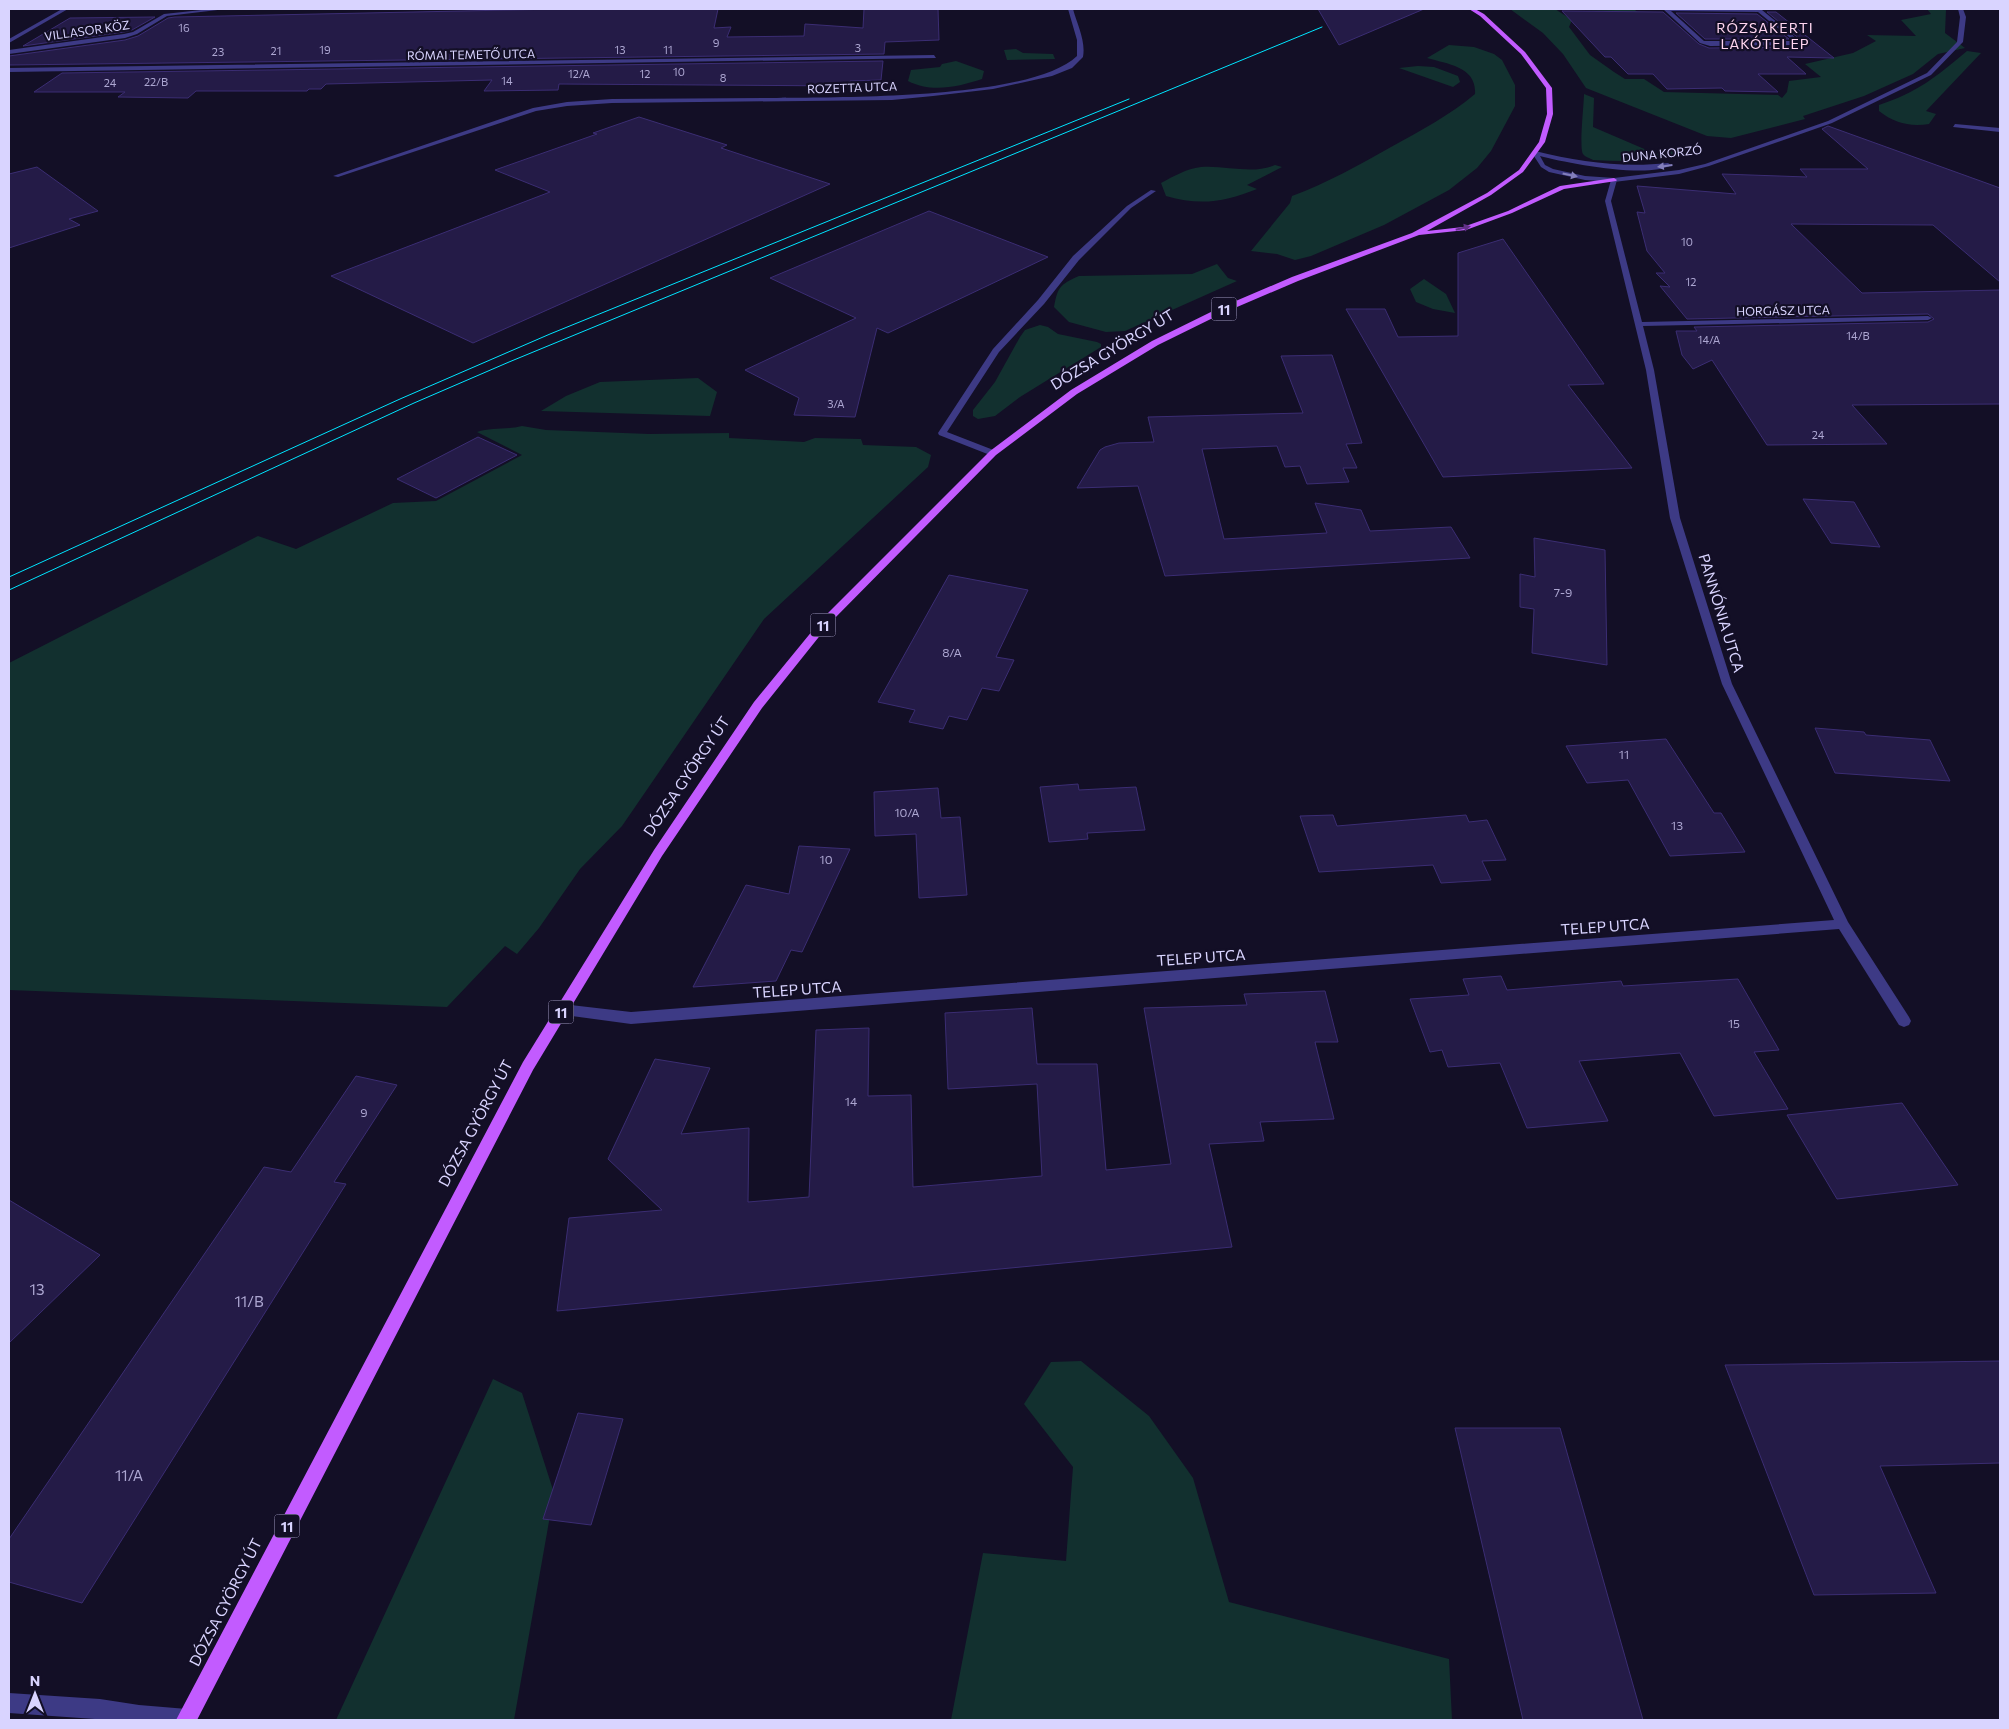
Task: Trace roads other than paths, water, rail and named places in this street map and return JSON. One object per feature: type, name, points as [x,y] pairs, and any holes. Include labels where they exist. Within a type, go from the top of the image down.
[{"type":"main road","name":"11","points":[[1472,9],[1496,27],[1524,53],[1549,88],[1550,114],[1542,142],[1535,153]]},
{"type":"main road","name":"DÓZSA GYÖRGY ÚT","points":[[186,1720],[523,1074],[658,853],[758,705],[826,622],[993,453],[1074,392],[1155,342],[1220,311],[1295,279],[1415,235],[1489,194],[1521,171],[1535,153]]},
{"type":"main road","points":[[1415,235],[1464,229],[1510,212],[1562,187],[1614,180]]},
{"type":"street","points":[[9,41],[65,9]]},
{"type":"street","name":"VILLASOR KÖZ","points":[[9,52],[136,33],[166,15],[223,9]]},
{"type":"street","name":"ROZETTA UTCA","points":[[336,176],[535,109],[567,104],[612,101],[892,98],[976,89],[1051,75],[1073,67],[1082,51],[1070,9]]},
{"type":"street","points":[[1666,9],[1760,11],[1799,43],[1710,44],[1702,42],[1666,9]]},
{"type":"street","name":"DUNA KORZÓ","points":[[1535,153],[1542,166],[1551,171],[1585,178],[1614,180],[1679,172],[1730,156],[1830,122],[1929,74],[1960,42],[1964,17],[1961,9]]},
{"type":"street","name":"RÓMAI TEMETŐ UTCA","points":[[9,70],[934,56]]},
{"type":"street","points":[[1955,126],[2000,130]]},
{"type":"street","name":"DUNA KORZÓ","points":[[1535,153],[1576,164],[1629,169],[1680,164],[1730,156]]},
{"type":"street","name":"PANNÓNIA UTCA","points":[[1614,180],[1609,192],[1608,201],[1650,370],[1675,518],[1727,684],[1842,924],[1904,1020]]},
{"type":"street","points":[[993,453],[942,433],[996,351],[1076,258],[1129,207],[1153,192]]},
{"type":"street","name":"HORGÁSZ UTCA","points":[[1639,324],[1928,318]]},
{"type":"street","name":"TELEP UTCA","points":[[562,1010],[639,1018],[1842,924]]},
{"type":"street","points":[[9,1704],[100,1709],[186,1720]]},
{"type":"tram line","points":[[9,590],[414,403],[509,362],[1322,27]]},
{"type":"tram line","points":[[9,577],[400,399],[550,334],[1129,99]]},
{"type":"district","name":"RÓZSAKERTI LAKÓTELEP","points":[[1765,36]]}]
